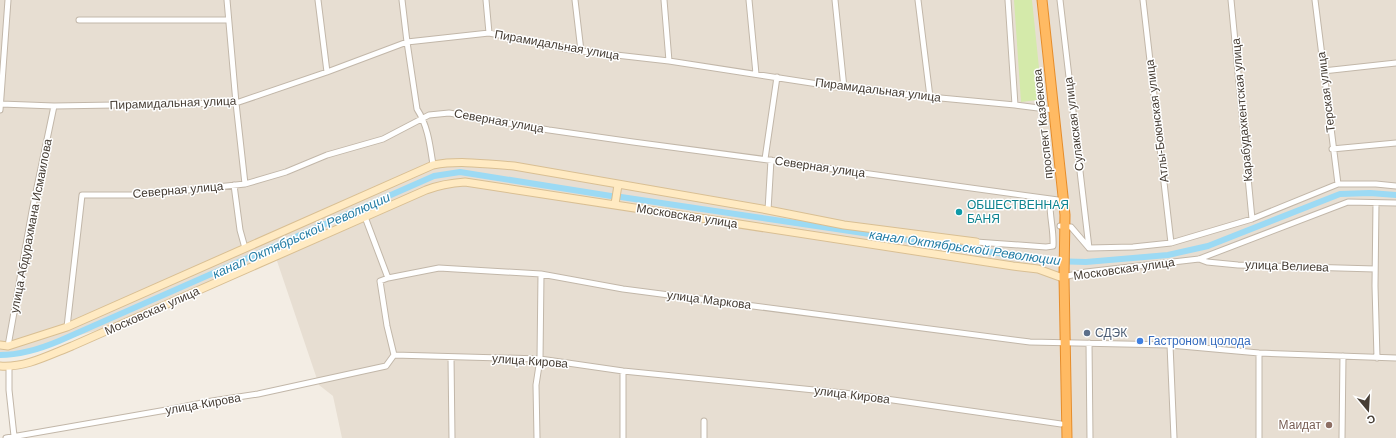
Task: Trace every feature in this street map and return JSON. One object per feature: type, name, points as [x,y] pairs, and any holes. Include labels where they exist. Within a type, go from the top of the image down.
[{"type":"highway","name":"проспект Казбекова","points":[[1037,0],[1065,215],[1062,227]]},
{"type":"highway","name":"проспект Казбекова","points":[[1042,0],[1051,109],[1054,199],[1062,227],[1063,342],[1067,438]]},
{"type":"highway","name":"проспект Казбекова","points":[[1061,438],[1063,342]]},
{"type":"main road","name":"Московская улица","points":[[8,346],[67,327],[433,165],[453,162],[514,166],[768,210],[844,225],[976,242]]},
{"type":"main road","name":"Московская улица","points":[[0,366],[9,367],[25,363],[72,346],[434,186],[465,182],[1038,269],[1062,277]]},
{"type":"main road","points":[[615,204],[618,185]]},
{"type":"main road","points":[[0,345],[8,346]]},
{"type":"street","points":[[0,110],[8,0]]},
{"type":"street","points":[[227,0],[245,184]]},
{"type":"street","points":[[318,0],[327,72]]},
{"type":"street","points":[[402,0],[406,42],[418,109],[427,130],[433,165]]},
{"type":"street","points":[[486,0],[489,33]]},
{"type":"street","points":[[575,0],[581,51]]},
{"type":"street","points":[[664,0],[669,61]]},
{"type":"street","points":[[749,0],[756,74]]},
{"type":"street","points":[[835,0],[844,88]]},
{"type":"street","points":[[918,0],[930,97]]},
{"type":"street","points":[[1008,0],[1016,104]]},
{"type":"street","name":"Сулакская улица","points":[[1060,0],[1088,248]]},
{"type":"street","name":"Атлы-Боюнская улица","points":[[1143,0],[1171,243]]},
{"type":"street","name":"Карабудахкентская улица","points":[[1231,0],[1252,219]]},
{"type":"street","name":"Терская улица","points":[[1315,0],[1332,149],[1338,184]]},
{"type":"street","points":[[80,20],[228,20]]},
{"type":"street","name":"Пирамидальная улица","points":[[1,104],[54,106],[236,103],[327,72],[406,42],[489,33],[581,51],[669,61],[844,88],[1016,104],[1051,109]]},
{"type":"street","points":[[1323,70],[1396,62]]},
{"type":"street","points":[[765,159],[777,77]]},
{"type":"street","name":"улица Абдурахмана Исмаилова","points":[[8,346],[32,211],[54,106]]},
{"type":"street","name":"Северная улица","points":[[67,327],[82,195],[143,195],[245,184],[286,172],[327,154],[383,139],[429,115],[449,113],[693,151],[765,159],[1054,199]]},
{"type":"street","points":[[1332,149],[1396,143]]},
{"type":"street","points":[[768,210],[772,160]]},
{"type":"street","points":[[1062,227],[1070,228],[1088,248],[1133,247],[1171,243],[1252,219],[1338,184],[1376,184],[1396,186]]},
{"type":"street","points":[[234,185],[240,230],[245,248]]},
{"type":"street","name":"Московская улица","points":[[976,242],[1046,247],[1053,246],[1049,211],[1054,199]]},
{"type":"street","name":"Московская улица","points":[[1062,277],[1086,272],[1199,259],[1348,202],[1396,203]]},
{"type":"street","points":[[1376,203],[1375,268],[1377,358]]},
{"type":"street","points":[[365,217],[388,278],[380,281],[387,326],[394,355]]},
{"type":"street","name":"улица Велиева","points":[[1199,259],[1207,262],[1238,265],[1375,268]]},
{"type":"street","name":"улица Маркова","points":[[388,278],[439,268],[541,274],[623,289],[1030,342],[1170,345],[1260,353],[1396,358]]},
{"type":"street","points":[[536,438],[536,385],[540,359],[541,274]]},
{"type":"street","points":[[1089,343],[1090,438]]},
{"type":"street","points":[[1170,345],[1174,438]]},
{"type":"street","points":[[1259,438],[1260,353]]},
{"type":"street","name":"улица Кирова","points":[[6,438],[212,401],[266,393],[386,366],[394,355],[540,359],[623,371],[844,393],[1061,424]]},
{"type":"street","points":[[1342,438],[1343,356]]},
{"type":"street","points":[[451,357],[452,438]]},
{"type":"street","points":[[9,367],[14,436]]},
{"type":"street","points":[[623,371],[623,438]]},
{"type":"street","points":[[704,421],[704,438]]},
{"type":"shaded area","points":[[0,0],[1396,0],[1396,438],[342,438],[333,396],[319,385],[276,258],[98,330],[12,354],[0,352]]},
{"type":"green space","points":[[1014,0],[1032,0],[1042,97],[1037,100],[1021,102]]},
{"type":"waterway","name":"канал Октябрьской Революции","points":[[0,355],[15,354],[45,347],[434,176],[460,172],[611,196]]},
{"type":"waterway","name":"канал Октябрьской Революции","points":[[621,197],[1051,261],[1086,262],[1168,255],[1208,246],[1340,194],[1370,193],[1396,195]]},
{"type":"place","name":"ОБШЕСТВЕННАЯ БАНЯ","points":[[959,212]]},
{"type":"place","name":"СДЭК","points":[[1087,333]]},
{"type":"place","name":"Гастроном цолода","points":[[1140,341]]},
{"type":"place","name":"Маидат","points":[[1329,425]]}]
